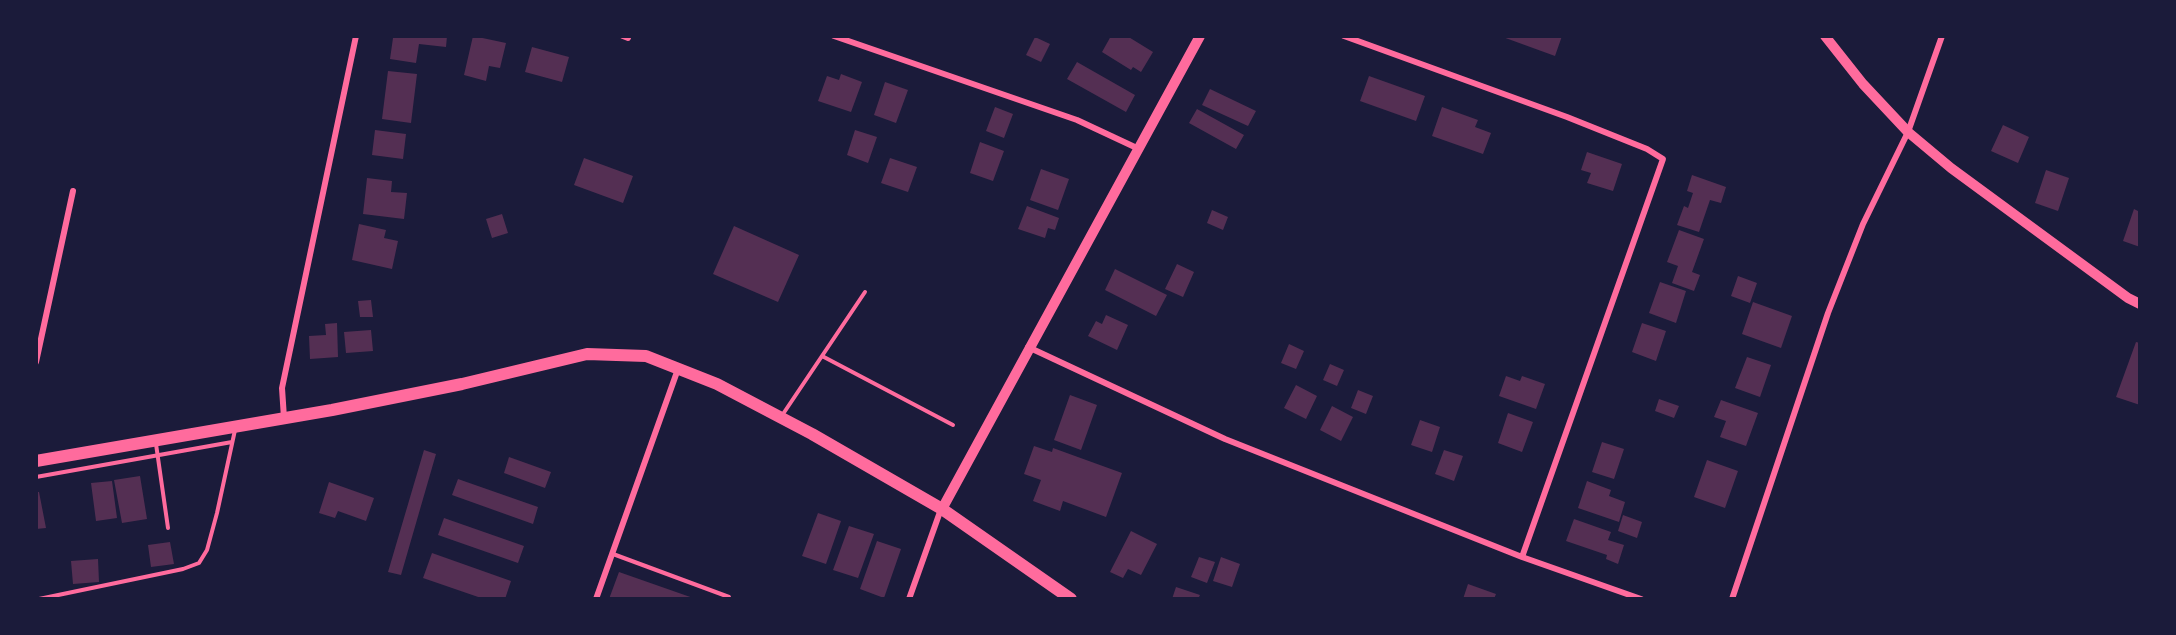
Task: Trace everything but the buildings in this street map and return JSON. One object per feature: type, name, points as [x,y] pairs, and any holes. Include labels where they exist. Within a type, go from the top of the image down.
[{"type":"main road","points":[[36,461],[462,384],[587,354],[646,356],[717,384],[942,509],[1071,599]]},
{"type":"street","points":[[284,418],[282,388],[356,36]]},
{"type":"street","points":[[834,36],[1077,120],[1140,149]]},
{"type":"street","points":[[909,599],[942,509],[1028,347],[1140,149],[1200,36]]},
{"type":"street","points":[[1344,36],[1567,117],[1647,149],[1661,158],[1654,186],[1522,557]]},
{"type":"street","points":[[1825,36],[1870,92],[1908,132],[1960,175],[2128,298],[2140,303]]},
{"type":"street","points":[[1732,599],[1828,313],[1863,224],[1908,132],[1942,36]]},
{"type":"street","points":[[36,362],[73,191]]},
{"type":"street","points":[[1028,347],[1225,439],[1522,557],[1641,599]]},
{"type":"street","points":[[596,599],[678,368]]},
{"type":"lane","points":[[781,418],[865,292]]},
{"type":"lane","points":[[822,356],[953,425]]},
{"type":"lane","points":[[39,599],[183,569],[199,563],[207,550],[217,513],[236,426]]},
{"type":"lane","points":[[155,441],[168,528]]},
{"type":"lane","points":[[36,477],[232,442]]},
{"type":"lane","points":[[612,553],[729,599]]}]
